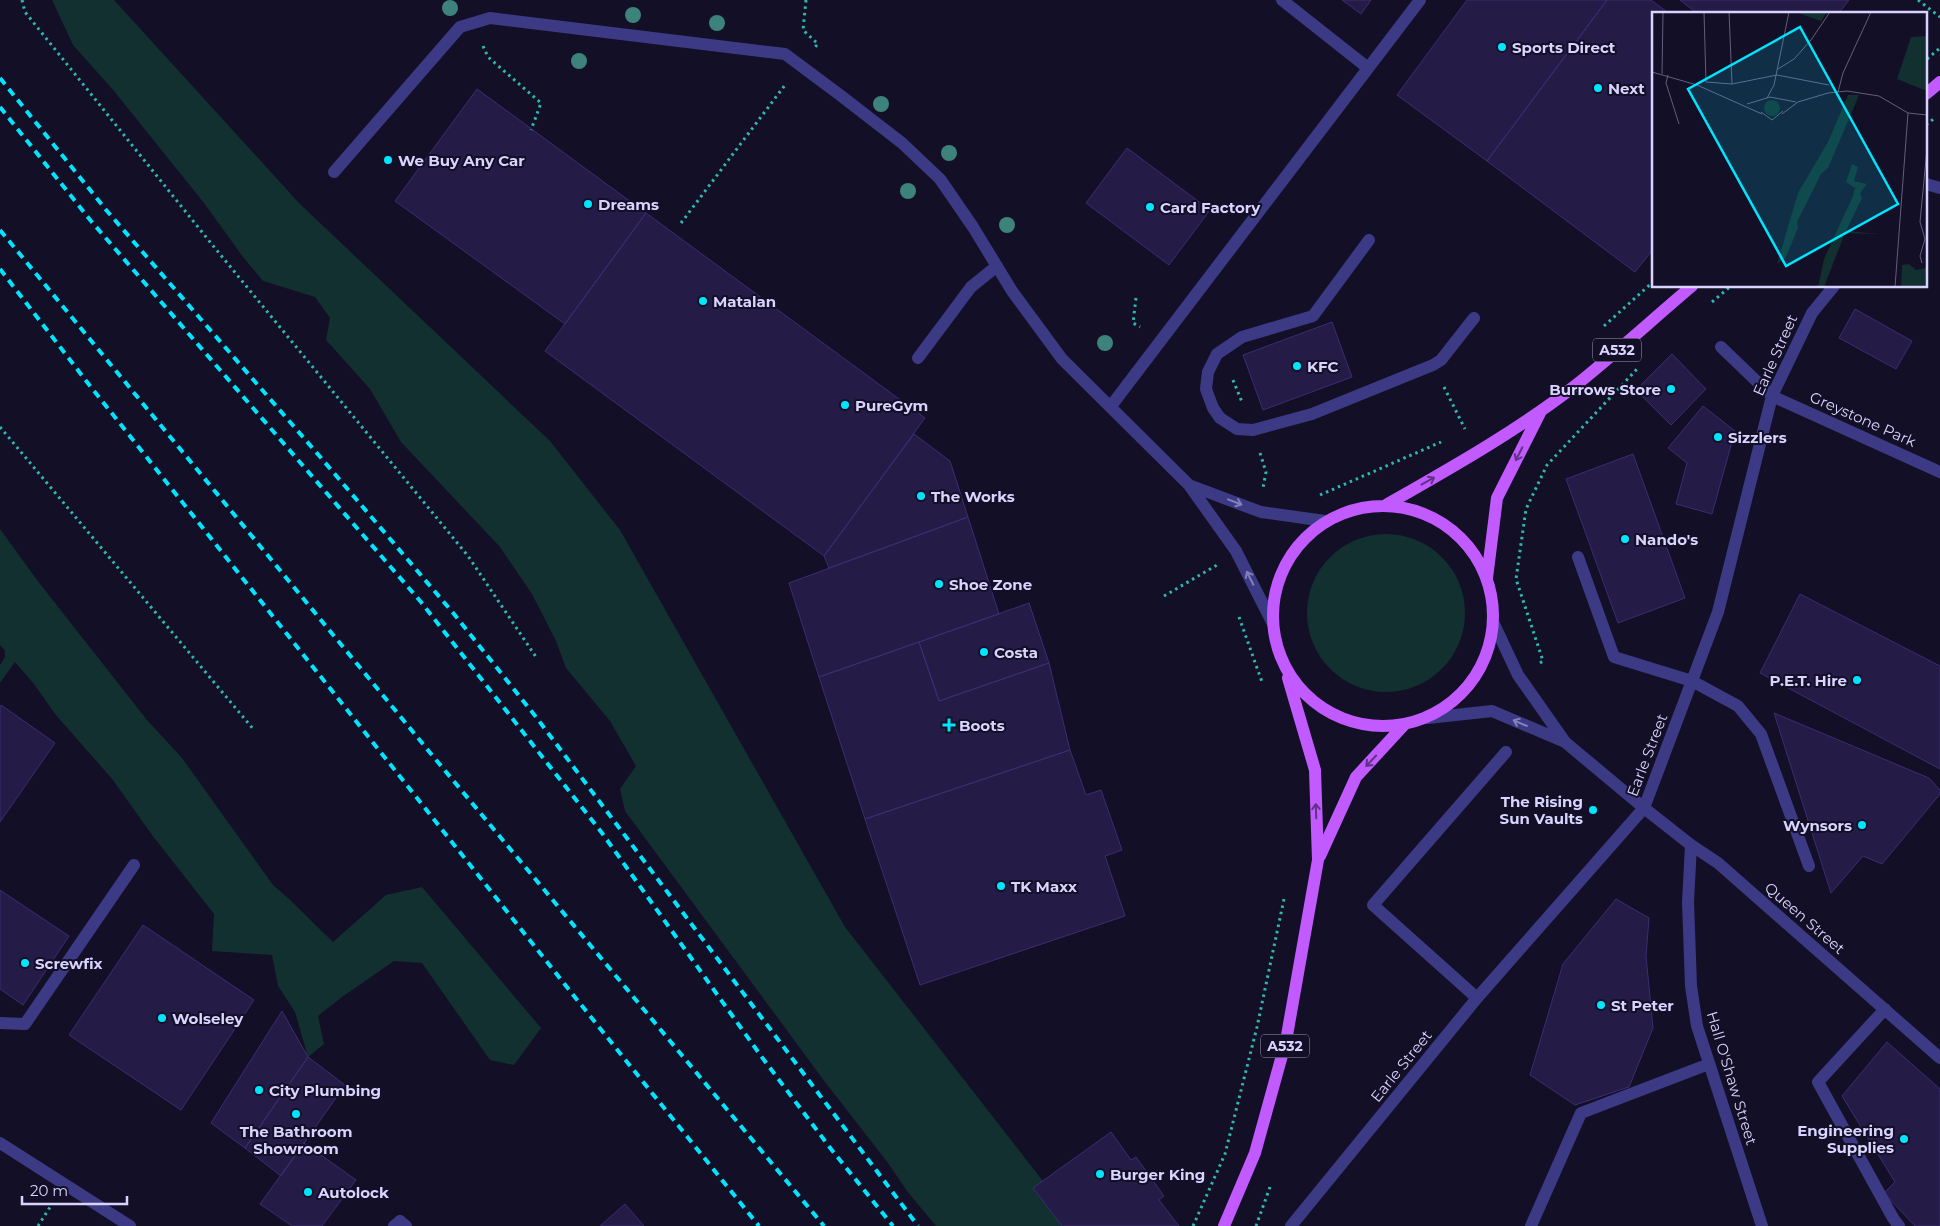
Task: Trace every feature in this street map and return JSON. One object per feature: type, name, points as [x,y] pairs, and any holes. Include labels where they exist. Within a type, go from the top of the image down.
[{"type":"main road","points":[[1928,92],[1940,82]]},
{"type":"main road","name":"A532","points":[[1386,505],[1460,463],[1576,385],[1690,288]]},
{"type":"main road","name":"A532","points":[[1487,578],[1497,498],[1541,410]]},
{"type":"main road","points":[[1386,505],[1419,511],[1448,526],[1471,549],[1487,578],[1492,600],[1494,624],[1488,653],[1474,680],[1454,702],[1428,718],[1404,725],[1370,726],[1336,717],[1308,698],[1286,671],[1276,648],[1272,622],[1274,592],[1285,564],[1302,540],[1325,521],[1354,508],[1386,505]]},
{"type":"main road","name":"A532","points":[[1224,1226],[1255,1153],[1286,1041],[1318,860],[1314,770],[1286,671]]},
{"type":"main road","name":"A532","points":[[1318,860],[1356,777],[1404,725]]},
{"type":"street","points":[[1282,0],[1368,68]]},
{"type":"street","points":[[1111,406],[1420,0]]},
{"type":"street","points":[[334,172],[460,28],[490,18],[785,54],[902,143],[940,179],[974,227],[1012,291],[1062,359],[1190,485],[1236,551],[1272,622]]},
{"type":"street","points":[[1369,240],[1312,316],[1242,336],[1217,354],[1208,372],[1206,389],[1213,408],[1220,418],[1237,429],[1253,430],[1312,414],[1433,365],[1441,360],[1474,318]]},
{"type":"street","points":[[918,358],[971,287],[997,266]]},
{"type":"street","name":"Earle Street","points":[[1291,1226],[1477,998],[1644,808],[1718,612],[1772,396],[1812,313],[1832,288]]},
{"type":"street","name":"Greystone Park","points":[[1721,347],[1772,396],[1940,472]]},
{"type":"street","points":[[1190,485],[1260,512],[1325,521]]},
{"type":"street","points":[[1578,557],[1614,657],[1692,681],[1738,706],[1761,734],[1809,866]]},
{"type":"street","points":[[1494,624],[1518,675],[1565,742]]},
{"type":"street","points":[[1428,718],[1492,711],[1565,742]]},
{"type":"street","name":"Queen Street","points":[[1565,742],[1644,808],[1691,845],[1718,863],[1940,1058]]},
{"type":"street","points":[[1477,998],[1373,905],[1506,752]]},
{"type":"street","name":"Hall O'Shaw Street","points":[[1691,845],[1688,902],[1691,986],[1697,1026],[1762,1226]]},
{"type":"street","points":[[0,1023],[26,1024],[134,865]]},
{"type":"street","points":[[1885,1009],[1818,1082],[1899,1226]]},
{"type":"street","points":[[1531,1226],[1581,1113],[1709,1064]]},
{"type":"street","points":[[0,1143],[130,1226]]},
{"type":"street","points":[[394,1226],[400,1222],[406,1226]]},
{"type":"path","points":[[22,0],[25,12],[468,556],[536,657]]},
{"type":"path","points":[[681,223],[800,65],[818,44],[803,30],[806,0]]},
{"type":"path","points":[[1918,0],[1940,17]]},
{"type":"path","points":[[474,24],[488,57],[541,103],[532,130]]},
{"type":"path","points":[[1928,57],[1940,48]]},
{"type":"path","points":[[1598,331],[1652,283]]},
{"type":"path","points":[[1433,365],[1465,429]]},
{"type":"path","points":[[1459,432],[1473,424]]},
{"type":"path","points":[[0,427],[254,730]]},
{"type":"path","points":[[1319,496],[1448,440]]},
{"type":"path","points":[[1164,596],[1220,564],[1223,572]]},
{"type":"path","points":[[1236,608],[1262,682]]},
{"type":"path","points":[[1193,1226],[1225,1154],[1257,1027],[1285,891]]},
{"type":"green space","points":[[52,0],[114,0],[299,203],[550,441],[620,530],[845,927],[1078,1226],[936,1226],[907,1191],[888,1163],[825,1082],[625,811],[620,789],[636,766],[610,721],[566,668],[556,641],[532,594],[500,547],[401,442],[370,389],[326,340],[330,318],[315,297],[263,281],[204,203],[114,91],[73,45]]},
{"type":"green space","points":[[0,529],[37,580],[147,720],[182,758],[273,885],[333,942],[386,895],[422,887],[541,1028],[514,1065],[490,1060],[422,963],[394,961],[318,1016],[324,1044],[308,1057],[295,1012],[278,986],[272,955],[212,951],[214,914],[152,835],[113,780],[55,714],[34,684],[15,662],[0,683],[0,665],[5,657],[5,651],[0,645]]},
{"type":"green space","points":[[1386,534],[1416,540],[1442,557],[1459,583],[1465,613],[1459,643],[1442,669],[1416,686],[1386,692],[1356,686],[1330,669],[1313,643],[1307,613],[1313,583],[1330,557],[1356,540]]},
{"type":"building","points":[[1342,0],[1371,0],[1361,14]]},
{"type":"building","name":"Sports Direct","points":[[1467,0],[1607,0],[1487,161],[1397,95]]},
{"type":"building","name":"Next","points":[[1607,0],[1651,0],[1667,12],[1652,12],[1652,251],[1635,272],[1487,161]]},
{"type":"building","points":[[1680,0],[1849,0],[1840,12],[1695,12]]},
{"type":"building","points":[[477,89],[646,213],[565,324],[395,201]]},
{"type":"building","points":[[1127,148],[1210,210],[1169,265],[1086,203]]},
{"type":"building","points":[[646,213],[925,418],[824,556],[545,351]]},
{"type":"building","points":[[1855,309],[1912,341],[1896,369],[1839,338]]},
{"type":"building","name":"KFC","points":[[1332,322],[1352,377],[1263,410],[1243,355]]},
{"type":"building","name":"Burrows Store","points":[[1672,354],[1706,389],[1671,425],[1636,390]]},
{"type":"building","points":[[1703,406],[1735,431],[1712,514],[1676,504],[1687,463],[1668,448]]},
{"type":"building","points":[[914,434],[950,461],[968,517],[829,568],[824,556]]},
{"type":"building","name":"Nando's","points":[[1633,454],[1685,598],[1618,623],[1566,479]]},
{"type":"building","points":[[968,517],[999,614],[819,677],[789,583]]},
{"type":"building","name":"P.E.T. Hire","points":[[1800,594],[1940,666],[1940,769],[1760,673]]},
{"type":"building","name":"Costa","points":[[1029,603],[1049,663],[939,701],[919,642]]},
{"type":"building","name":"Boots","points":[[919,642],[939,701],[1049,663],[1070,750],[865,819],[819,677]]},
{"type":"building","points":[[1,705],[55,743],[0,822],[0,707]]},
{"type":"building","name":"Wynsors","points":[[1774,713],[1929,778],[1940,790],[1940,794],[1882,864],[1863,856],[1831,893]]},
{"type":"building","name":"TK Maxx","points":[[1070,750],[1086,795],[1101,790],[1122,850],[1105,856],[1125,916],[920,985],[865,819]]},
{"type":"building","name":"Screwfix","points":[[0,890],[69,936],[23,1005],[0,989]]},
{"type":"building","name":"St Peter","points":[[1616,899],[1649,918],[1646,956],[1653,1028],[1629,1087],[1575,1105],[1530,1075],[1563,964]]},
{"type":"building","name":"Wolseley","points":[[143,925],[254,1000],[181,1110],[69,1035]]},
{"type":"building","name":"City Plumbing","points":[[282,1011],[308,1057],[245,1148],[211,1123]]},
{"type":"building","name":"Engineering Supplies","points":[[1887,1042],[1940,1089],[1940,1226],[1915,1226],[1884,1193],[1895,1182],[1842,1096]]},
{"type":"building","name":"The Bathroom Showroom","points":[[308,1057],[345,1085],[281,1176],[245,1148]]},
{"type":"building","name":"Burger King","points":[[1111,1132],[1131,1160],[1136,1157],[1164,1196],[1159,1200],[1179,1226],[1062,1226],[1033,1188]]},
{"type":"building","name":"Autolock","points":[[304,1143],[356,1180],[322,1226],[292,1226],[260,1204]]},
{"type":"building","points":[[625,1204],[644,1226],[600,1226]]},
{"type":"railway","points":[[0,78],[107,211],[454,614],[536,717],[918,1226]]},
{"type":"railway","points":[[0,107],[91,221],[421,602],[602,833],[761,1056],[831,1149],[893,1226]]},
{"type":"railway","points":[[0,230],[432,755],[824,1226]]},
{"type":"railway","points":[[0,269],[87,382],[759,1226]]},
{"type":"place","name":"Sports Direct","points":[[1502,47]]},
{"type":"place","name":"Next","points":[[1598,88]]},
{"type":"place","name":"We Buy Any Car","points":[[388,160]]},
{"type":"place","name":"Dreams","points":[[588,204]]},
{"type":"place","name":"Card Factory","points":[[1150,207]]},
{"type":"place","name":"Matalan","points":[[703,301]]},
{"type":"place","name":"KFC","points":[[1297,366]]},
{"type":"place","name":"Burrows Store","points":[[1671,389]]},
{"type":"place","name":"PureGym","points":[[845,405]]},
{"type":"place","name":"Sizzlers","points":[[1718,437]]},
{"type":"place","name":"The Works","points":[[921,496]]},
{"type":"place","name":"Nando's","points":[[1625,539]]},
{"type":"place","name":"Shoe Zone","points":[[939,584]]},
{"type":"place","name":"Costa","points":[[984,652]]},
{"type":"place","name":"P.E.T. Hire","points":[[1857,680]]},
{"type":"place","name":"Boots","points":[[949,725]]},
{"type":"place","name":"The Rising Sun Vaults","points":[[1593,810]]},
{"type":"place","name":"Wynsors","points":[[1862,825]]},
{"type":"place","name":"TK Maxx","points":[[1001,886]]},
{"type":"place","name":"Screwfix","points":[[25,963]]},
{"type":"place","name":"St Peter","points":[[1601,1005]]},
{"type":"place","name":"Wolseley","points":[[162,1018]]},
{"type":"place","name":"City Plumbing","points":[[259,1090]]},
{"type":"place","name":"The Bathroom Showroom","points":[[296,1114]]},
{"type":"place","name":"Engineering Supplies","points":[[1904,1139]]},
{"type":"place","name":"Burger King","points":[[1100,1174]]},
{"type":"place","name":"Autolock","points":[[308,1192]]}]
